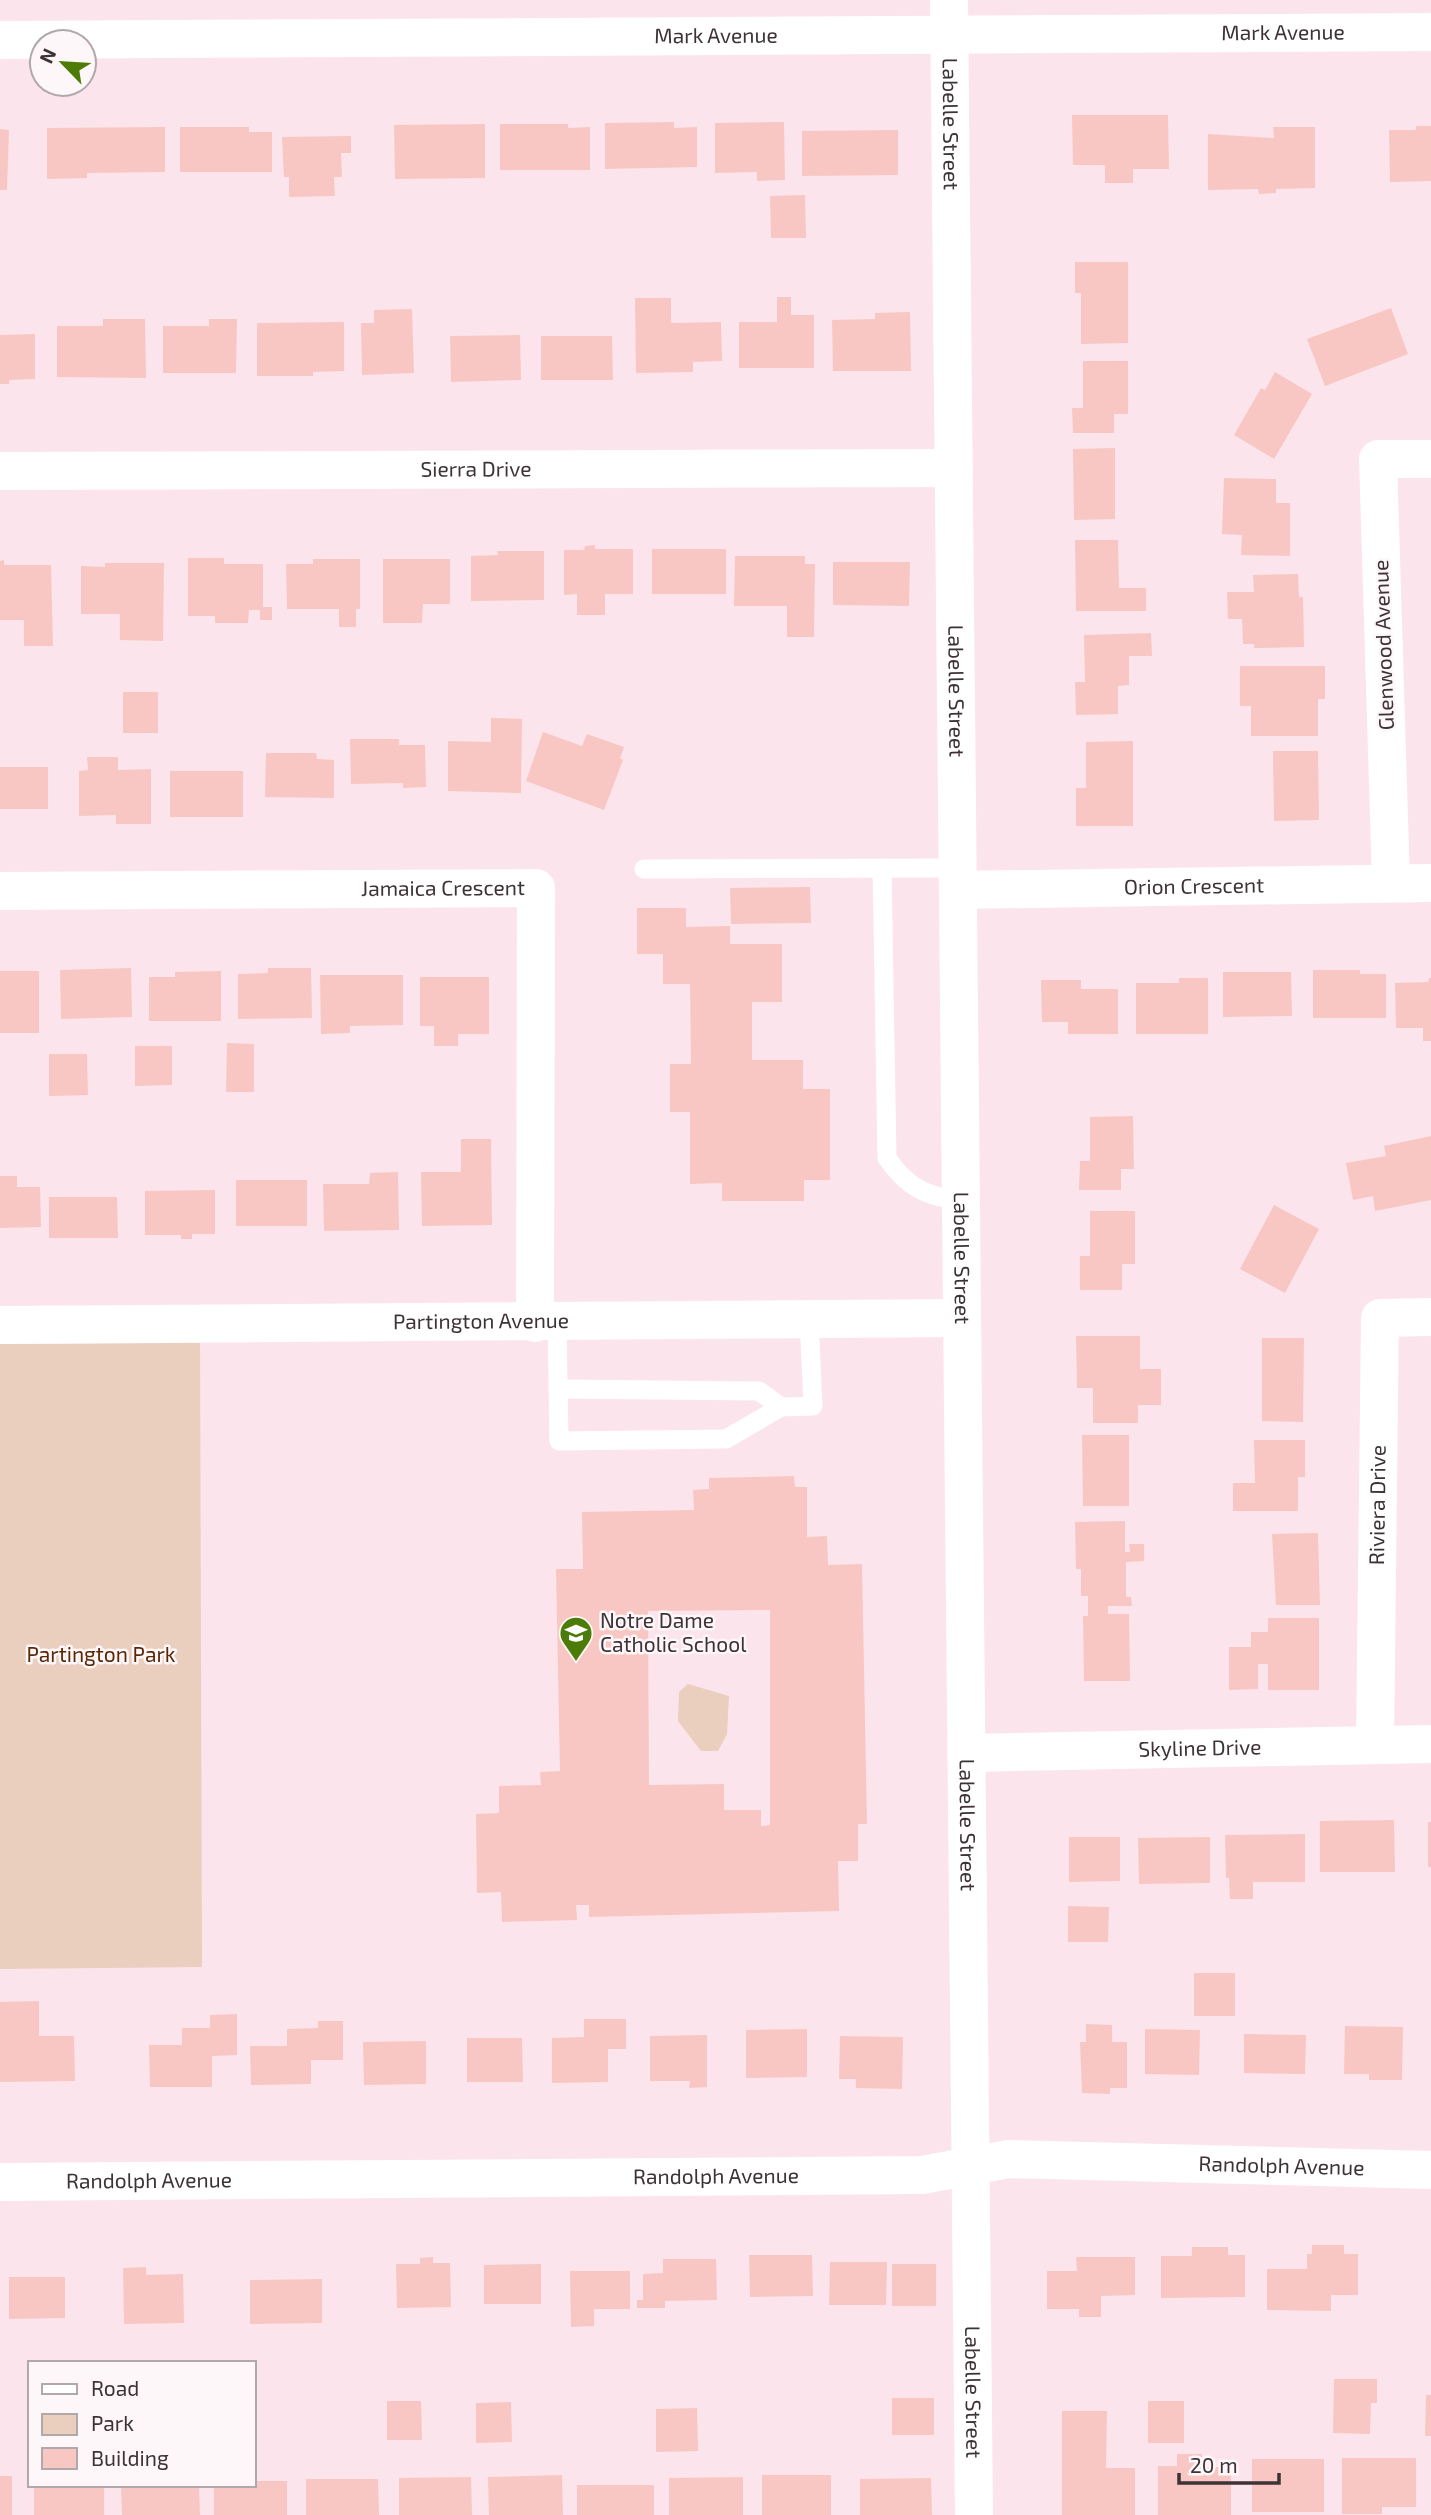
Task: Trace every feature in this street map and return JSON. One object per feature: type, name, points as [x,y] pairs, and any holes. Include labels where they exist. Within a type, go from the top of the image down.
[{"type":"street","name":"Mark Avenue","points":[[0,40],[949,18],[1431,32]]},
{"type":"street","name":"Labelle Street","points":[[949,18],[974,2515]]},
{"type":"street","name":"Glenwood Avenue","points":[[1391,883],[1378,459],[1431,459]]},
{"type":"street","name":"Sierra Drive","points":[[0,471],[954,468]]},
{"type":"street","name":"Orion Crescent","points":[[958,879],[1431,883]]},
{"type":"street","name":"Jamaica Crescent","points":[[0,891],[536,888],[546,1322]]},
{"type":"street","name":"Riviera Drive","points":[[1375,1745],[1380,1318],[1431,1317]]},
{"type":"street","name":"Partington Avenue","points":[[0,1325],[962,1318]]},
{"type":"street","name":"Skyline Drive","points":[[967,1753],[1431,1744]]},
{"type":"street","name":"Randolph Avenue","points":[[0,2182],[922,2175],[1009,2159],[1431,2170]]},
{"type":"lane","points":[[882,868],[887,1158],[902,1180],[940,1199],[961,1200]]},
{"type":"lane","points":[[644,869],[882,868],[958,879]]},
{"type":"lane","points":[[546,1322],[558,1389],[559,1441],[726,1439],[780,1407],[813,1406],[809,1319]]},
{"type":"lane","points":[[558,1389],[759,1391],[780,1407]]},
{"type":"green space","name":"Partington Park","points":[[200,1343],[202,1967],[0,1969],[0,1344]]},
{"type":"green space","points":[[688,1684],[729,1696],[727,1734],[718,1751],[701,1751],[678,1721],[679,1692]]},
{"type":"building","points":[[1072,115],[1168,115],[1169,169],[1133,169],[1133,183],[1105,183],[1105,165],[1073,165]]},
{"type":"building","points":[[674,122],[674,128],[697,127],[697,167],[605,169],[605,123]]},
{"type":"building","points":[[784,122],[785,180],[757,181],[757,172],[715,173],[715,123]]},
{"type":"building","points":[[485,124],[485,178],[395,179],[394,125]]},
{"type":"building","points":[[500,124],[568,124],[568,128],[590,127],[590,170],[500,170]]},
{"type":"building","points":[[1416,126],[1431,126],[1431,181],[1390,182],[1389,130],[1416,130]]},
{"type":"building","points":[[165,127],[165,172],[87,173],[87,178],[47,179],[47,128]]},
{"type":"building","points":[[180,127],[249,127],[249,132],[272,132],[272,172],[180,172]]},
{"type":"building","points":[[1273,127],[1315,127],[1315,188],[1276,189],[1276,193],[1259,194],[1258,189],[1208,190],[1208,134],[1274,138]]},
{"type":"building","points":[[0,129],[9,130],[7,190],[0,190]]},
{"type":"building","points":[[898,130],[898,175],[802,176],[802,131]]},
{"type":"building","points":[[351,136],[351,153],[341,153],[342,177],[334,177],[335,196],[289,197],[289,177],[284,177],[282,137]]},
{"type":"building","points":[[805,195],[806,238],[771,238],[770,196]]},
{"type":"building","points":[[1075,262],[1128,262],[1128,343],[1081,344],[1081,293],[1075,293]]},
{"type":"building","points":[[777,297],[791,297],[791,315],[814,315],[814,368],[739,368],[739,322],[777,322]]},
{"type":"building","points":[[635,298],[671,298],[671,323],[721,322],[722,361],[693,362],[693,372],[636,373]]},
{"type":"building","points":[[1391,308],[1408,354],[1325,386],[1307,339]]},
{"type":"building","points":[[412,309],[414,373],[362,375],[361,323],[374,323],[374,310]]},
{"type":"building","points":[[910,312],[911,371],[833,371],[832,320],[875,319],[875,313]]},
{"type":"building","points":[[103,319],[145,319],[146,378],[57,377],[57,326],[103,326]]},
{"type":"building","points":[[209,319],[237,319],[236,373],[163,373],[163,326],[209,326]]},
{"type":"building","points":[[344,322],[344,371],[313,372],[313,376],[257,376],[257,323]]},
{"type":"building","points":[[35,334],[35,379],[9,380],[9,384],[0,384],[0,335]]},
{"type":"building","points":[[520,335],[521,380],[451,382],[450,336]]},
{"type":"building","points":[[541,336],[612,336],[613,380],[541,380]]},
{"type":"building","points":[[1083,361],[1128,361],[1128,414],[1114,414],[1114,433],[1073,433],[1072,408],[1083,408]]},
{"type":"building","points":[[1275,372],[1312,394],[1274,459],[1234,435],[1261,388],[1265,390]]},
{"type":"building","points":[[1115,448],[1115,519],[1074,520],[1073,449]]},
{"type":"building","points":[[1224,478],[1276,479],[1276,503],[1290,503],[1290,556],[1241,555],[1242,535],[1222,534]]},
{"type":"building","points":[[1075,540],[1118,540],[1119,588],[1146,588],[1146,611],[1076,611]]},
{"type":"building","points":[[595,545],[595,549],[633,549],[633,594],[605,594],[605,615],[577,615],[577,594],[564,595],[564,550],[584,550],[585,546]]},
{"type":"building","points":[[652,549],[726,549],[726,594],[652,594]]},
{"type":"building","points":[[497,551],[544,551],[544,600],[471,601],[471,556],[498,555]]},
{"type":"building","points":[[735,556],[805,556],[805,564],[815,564],[814,637],[787,637],[787,606],[734,606]]},
{"type":"building","points":[[188,558],[224,558],[224,564],[263,564],[263,607],[272,607],[272,620],[260,620],[260,610],[249,610],[248,623],[215,623],[215,616],[188,616]]},
{"type":"building","points":[[313,559],[360,559],[360,609],[356,609],[356,627],[339,627],[339,609],[287,609],[286,564],[313,564]]},
{"type":"building","points":[[383,559],[450,559],[450,604],[423,604],[422,623],[383,623]]},
{"type":"building","points":[[4,560],[4,565],[51,565],[53,646],[24,646],[24,620],[0,620],[0,561]]},
{"type":"building","points":[[833,562],[910,562],[909,606],[833,605]]},
{"type":"building","points":[[105,563],[164,563],[163,641],[120,640],[120,614],[81,614],[81,566],[105,567]]},
{"type":"building","points":[[1298,574],[1299,597],[1303,597],[1304,647],[1254,648],[1254,644],[1243,644],[1242,619],[1228,619],[1227,592],[1254,592],[1253,575]]},
{"type":"building","points":[[1151,633],[1152,656],[1129,656],[1129,685],[1118,686],[1118,714],[1076,715],[1075,682],[1085,682],[1084,635]]},
{"type":"building","points":[[1240,666],[1325,666],[1325,699],[1318,699],[1318,736],[1251,736],[1251,706],[1240,706]]},
{"type":"building","points":[[123,692],[158,692],[158,733],[123,733]]},
{"type":"building","points":[[491,718],[522,719],[521,793],[448,791],[448,741],[491,742]]},
{"type":"building","points":[[543,732],[582,746],[587,734],[624,747],[620,758],[623,760],[604,810],[526,781]]},
{"type":"building","points":[[350,739],[399,739],[399,745],[425,745],[426,787],[403,788],[403,783],[351,784]]},
{"type":"building","points":[[1133,741],[1133,826],[1076,826],[1076,788],[1086,788],[1086,742]]},
{"type":"building","points":[[1273,751],[1318,751],[1319,820],[1274,821]]},
{"type":"building","points":[[266,753],[316,753],[317,759],[334,760],[334,798],[265,797]]},
{"type":"building","points":[[87,757],[118,757],[118,770],[151,769],[151,824],[116,824],[116,815],[79,816],[79,771],[88,770]]},
{"type":"building","points":[[0,767],[48,767],[48,809],[0,809]]},
{"type":"building","points":[[170,771],[243,771],[243,817],[170,817]]},
{"type":"building","points":[[810,887],[811,923],[731,924],[730,888]]},
{"type":"building","points":[[637,908],[686,908],[686,927],[730,926],[730,944],[782,944],[782,1002],[752,1002],[752,1060],[803,1060],[803,1089],[830,1089],[830,1180],[804,1180],[804,1201],[722,1201],[722,1183],[690,1184],[690,1112],[670,1112],[670,1064],[691,1064],[690,984],[663,984],[663,954],[637,954]]},
{"type":"building","points":[[131,968],[132,1017],[61,1019],[60,970]]},
{"type":"building","points":[[268,968],[311,968],[312,1018],[238,1019],[238,974],[268,973]]},
{"type":"building","points":[[1313,970],[1360,970],[1360,974],[1386,974],[1386,1018],[1313,1018]]},
{"type":"building","points":[[0,971],[39,971],[39,1033],[0,1033]]},
{"type":"building","points":[[221,971],[221,1021],[149,1021],[149,977],[175,977],[175,972]]},
{"type":"building","points":[[1223,972],[1291,972],[1292,1016],[1223,1017]]},
{"type":"building","points":[[320,975],[403,975],[403,1025],[350,1026],[350,1033],[321,1034]]},
{"type":"building","points":[[420,977],[489,977],[489,1034],[458,1034],[458,1046],[434,1046],[434,1026],[420,1026]]},
{"type":"building","points":[[1179,978],[1208,978],[1208,1034],[1136,1034],[1136,983],[1179,983]]},
{"type":"building","points":[[1429,978],[1431,1041],[1423,1041],[1423,1028],[1396,1028],[1395,983],[1428,982]]},
{"type":"building","points":[[1041,980],[1081,980],[1081,989],[1118,989],[1118,1034],[1068,1034],[1068,1022],[1042,1022]]},
{"type":"building","points":[[227,1043],[254,1044],[254,1092],[226,1092]]},
{"type":"building","points":[[135,1046],[172,1046],[172,1085],[135,1086]]},
{"type":"building","points":[[49,1054],[87,1054],[88,1095],[49,1096]]},
{"type":"building","points":[[1133,1116],[1134,1169],[1121,1169],[1121,1190],[1079,1190],[1080,1161],[1090,1161],[1090,1117]]},
{"type":"building","points":[[1431,1136],[1431,1200],[1375,1211],[1373,1196],[1353,1200],[1346,1163],[1386,1156],[1384,1146]]},
{"type":"building","points":[[461,1139],[491,1139],[492,1225],[422,1226],[421,1172],[461,1172]]},
{"type":"building","points":[[398,1172],[399,1230],[324,1231],[323,1184],[369,1184],[370,1173]]},
{"type":"building","points":[[0,1176],[17,1176],[17,1187],[40,1187],[41,1227],[0,1228]]},
{"type":"building","points":[[236,1180],[307,1180],[307,1226],[236,1226]]},
{"type":"building","points":[[215,1190],[215,1234],[192,1234],[192,1239],[181,1239],[181,1235],[145,1235],[145,1191]]},
{"type":"building","points":[[49,1197],[117,1197],[118,1238],[49,1238]]},
{"type":"building","points":[[1274,1205],[1319,1229],[1285,1293],[1240,1269]]},
{"type":"building","points":[[1090,1211],[1135,1211],[1135,1264],[1122,1264],[1122,1290],[1080,1290],[1080,1256],[1090,1256]]},
{"type":"building","points":[[1076,1336],[1140,1336],[1140,1369],[1161,1369],[1161,1405],[1138,1405],[1138,1423],[1093,1423],[1093,1388],[1077,1388]]},
{"type":"building","points":[[1262,1338],[1304,1338],[1303,1422],[1262,1421]]},
{"type":"building","points":[[1082,1435],[1129,1435],[1129,1506],[1083,1506]]},
{"type":"building","points":[[1254,1440],[1305,1440],[1305,1477],[1298,1477],[1298,1511],[1233,1511],[1233,1483],[1255,1483]]},
{"type":"building","points":[[794,1476],[795,1487],[807,1487],[807,1537],[827,1536],[828,1565],[862,1564],[867,1824],[858,1824],[858,1861],[838,1861],[839,1911],[589,1917],[589,1905],[576,1905],[577,1920],[502,1922],[501,1892],[477,1893],[476,1814],[499,1813],[499,1786],[541,1785],[540,1772],[560,1771],[556,1569],[583,1569],[582,1512],[694,1510],[693,1490],[709,1489],[709,1478]],"holes":[[[770,1610],[770,1825],[761,1826],[761,1810],[724,1810],[724,1784],[649,1785],[648,1611]]]},
{"type":"building","points":[[1125,1521],[1125,1552],[1130,1552],[1129,1544],[1144,1544],[1144,1561],[1126,1562],[1126,1597],[1131,1597],[1132,1606],[1108,1606],[1108,1614],[1129,1614],[1130,1681],[1084,1681],[1083,1616],[1088,1616],[1088,1596],[1081,1596],[1081,1569],[1076,1569],[1075,1522]]},
{"type":"building","points":[[1318,1533],[1320,1605],[1276,1605],[1272,1534]]},
{"type":"building","points":[[1268,1618],[1319,1618],[1319,1690],[1268,1690],[1268,1664],[1258,1664],[1258,1689],[1229,1690],[1229,1647],[1251,1647],[1251,1632],[1268,1632]]},
{"type":"building","points":[[1394,1820],[1395,1872],[1320,1872],[1320,1821]]},
{"type":"building","points":[[1428,1822],[1431,1822],[1431,1867],[1428,1867]]},
{"type":"building","points":[[1305,1834],[1305,1882],[1253,1882],[1253,1899],[1230,1899],[1229,1878],[1226,1878],[1225,1835]]},
{"type":"building","points":[[1069,1837],[1120,1837],[1120,1881],[1069,1882]]},
{"type":"building","points":[[1210,1837],[1210,1883],[1139,1884],[1138,1838]]},
{"type":"building","points":[[1068,1906],[1109,1907],[1108,1942],[1068,1942]]},
{"type":"building","points":[[1194,1973],[1235,1973],[1235,2016],[1194,2016]]},
{"type":"building","points":[[39,2001],[39,2036],[74,2036],[75,2081],[0,2082],[0,2002]]},
{"type":"building","points":[[237,2014],[237,2055],[212,2056],[212,2087],[150,2087],[149,2045],[182,2045],[182,2028],[210,2028],[210,2015]]},
{"type":"building","points":[[584,2019],[626,2019],[626,2049],[608,2049],[608,2082],[552,2083],[552,2038],[584,2037]]},
{"type":"building","points":[[318,2021],[343,2021],[343,2060],[311,2060],[311,2084],[251,2085],[250,2046],[287,2046],[287,2029],[318,2028]]},
{"type":"building","points":[[1086,2024],[1112,2025],[1112,2042],[1127,2042],[1127,2088],[1110,2088],[1110,2094],[1082,2093],[1080,2042],[1086,2042]]},
{"type":"building","points":[[1345,2026],[1403,2027],[1402,2080],[1369,2080],[1369,2074],[1344,2074]]},
{"type":"building","points":[[807,2029],[807,2077],[746,2078],[746,2030]]},
{"type":"building","points":[[1145,2029],[1200,2030],[1199,2075],[1145,2074]]},
{"type":"building","points":[[1244,2034],[1306,2035],[1305,2074],[1244,2073]]},
{"type":"building","points":[[707,2035],[707,2087],[689,2088],[690,2081],[650,2081],[650,2036]]},
{"type":"building","points":[[840,2036],[903,2037],[902,2089],[856,2088],[856,2079],[839,2079]]},
{"type":"building","points":[[467,2038],[522,2038],[523,2082],[467,2082]]},
{"type":"building","points":[[426,2041],[426,2084],[364,2085],[363,2042]]},
{"type":"building","points":[[1312,2245],[1344,2245],[1344,2254],[1358,2254],[1358,2295],[1331,2295],[1331,2311],[1267,2310],[1267,2269],[1307,2269],[1307,2254],[1312,2254]]},
{"type":"building","points":[[1192,2247],[1228,2247],[1228,2255],[1245,2255],[1245,2297],[1161,2298],[1161,2256],[1192,2256]]},
{"type":"building","points":[[749,2255],[812,2255],[813,2296],[750,2297]]},
{"type":"building","points":[[433,2257],[433,2263],[450,2263],[451,2307],[397,2308],[396,2264],[420,2264],[420,2258]]},
{"type":"building","points":[[1076,2257],[1135,2257],[1135,2295],[1101,2296],[1101,2317],[1079,2317],[1079,2309],[1047,2309],[1047,2271],[1077,2271]]},
{"type":"building","points":[[663,2259],[716,2259],[717,2300],[665,2301],[665,2308],[637,2308],[637,2300],[643,2300],[643,2274],[663,2273]]},
{"type":"building","points":[[830,2262],[887,2262],[886,2305],[829,2305]]},
{"type":"building","points":[[541,2264],[541,2304],[484,2304],[484,2265]]},
{"type":"building","points":[[892,2264],[936,2264],[936,2306],[892,2306]]},
{"type":"building","points":[[146,2267],[146,2275],[183,2274],[184,2323],[124,2324],[123,2268]]},
{"type":"building","points":[[570,2271],[630,2271],[630,2309],[594,2309],[594,2326],[571,2327]]},
{"type":"building","points":[[9,2277],[65,2277],[65,2318],[9,2319]]},
{"type":"building","points":[[322,2279],[322,2323],[250,2324],[250,2280]]},
{"type":"building","points":[[1334,2379],[1377,2379],[1377,2403],[1371,2403],[1370,2434],[1333,2433]]},
{"type":"building","points":[[1426,2395],[1431,2395],[1431,2436],[1425,2436]]},
{"type":"building","points":[[892,2398],[934,2398],[934,2435],[892,2435]]},
{"type":"building","points":[[387,2401],[421,2401],[422,2440],[387,2440]]},
{"type":"building","points":[[1148,2401],[1184,2401],[1184,2443],[1148,2443]]},
{"type":"building","points":[[511,2402],[512,2442],[476,2443],[476,2403]]},
{"type":"building","points":[[697,2408],[698,2451],[656,2452],[656,2409]]},
{"type":"building","points":[[1062,2411],[1107,2411],[1106,2468],[1135,2468],[1135,2515],[1062,2515]]},
{"type":"building","points":[[1177,2454],[1202,2454],[1201,2467],[1231,2467],[1231,2515],[1158,2515],[1158,2466],[1177,2466]]},
{"type":"building","points":[[1342,2458],[1416,2458],[1416,2507],[1382,2507],[1382,2514],[1342,2514]]},
{"type":"building","points":[[1252,2459],[1324,2459],[1324,2512],[1252,2512]]},
{"type":"building","points":[[562,2475],[563,2515],[489,2515],[488,2477]]},
{"type":"building","points":[[762,2475],[831,2475],[831,2515],[762,2515]]},
{"type":"building","points":[[0,2476],[12,2476],[12,2515],[0,2515]]},
{"type":"building","points":[[471,2477],[472,2515],[399,2515],[399,2478]]},
{"type":"building","points":[[743,2477],[743,2515],[669,2515],[669,2478]]},
{"type":"building","points":[[931,2478],[932,2515],[860,2515],[860,2479]]},
{"type":"building","points":[[306,2479],[378,2479],[379,2515],[306,2515]]},
{"type":"building","points":[[256,2481],[287,2481],[287,2515],[214,2515],[214,2487],[256,2487]]},
{"type":"building","points":[[577,2485],[654,2485],[654,2515],[577,2515]]},
{"type":"building","points":[[34,2487],[104,2487],[104,2515],[34,2515]]},
{"type":"building","points":[[121,2487],[199,2487],[200,2515],[122,2515]]},
{"type":"place","name":"Notre Dame Catholic School","points":[[576,1663]]}]
